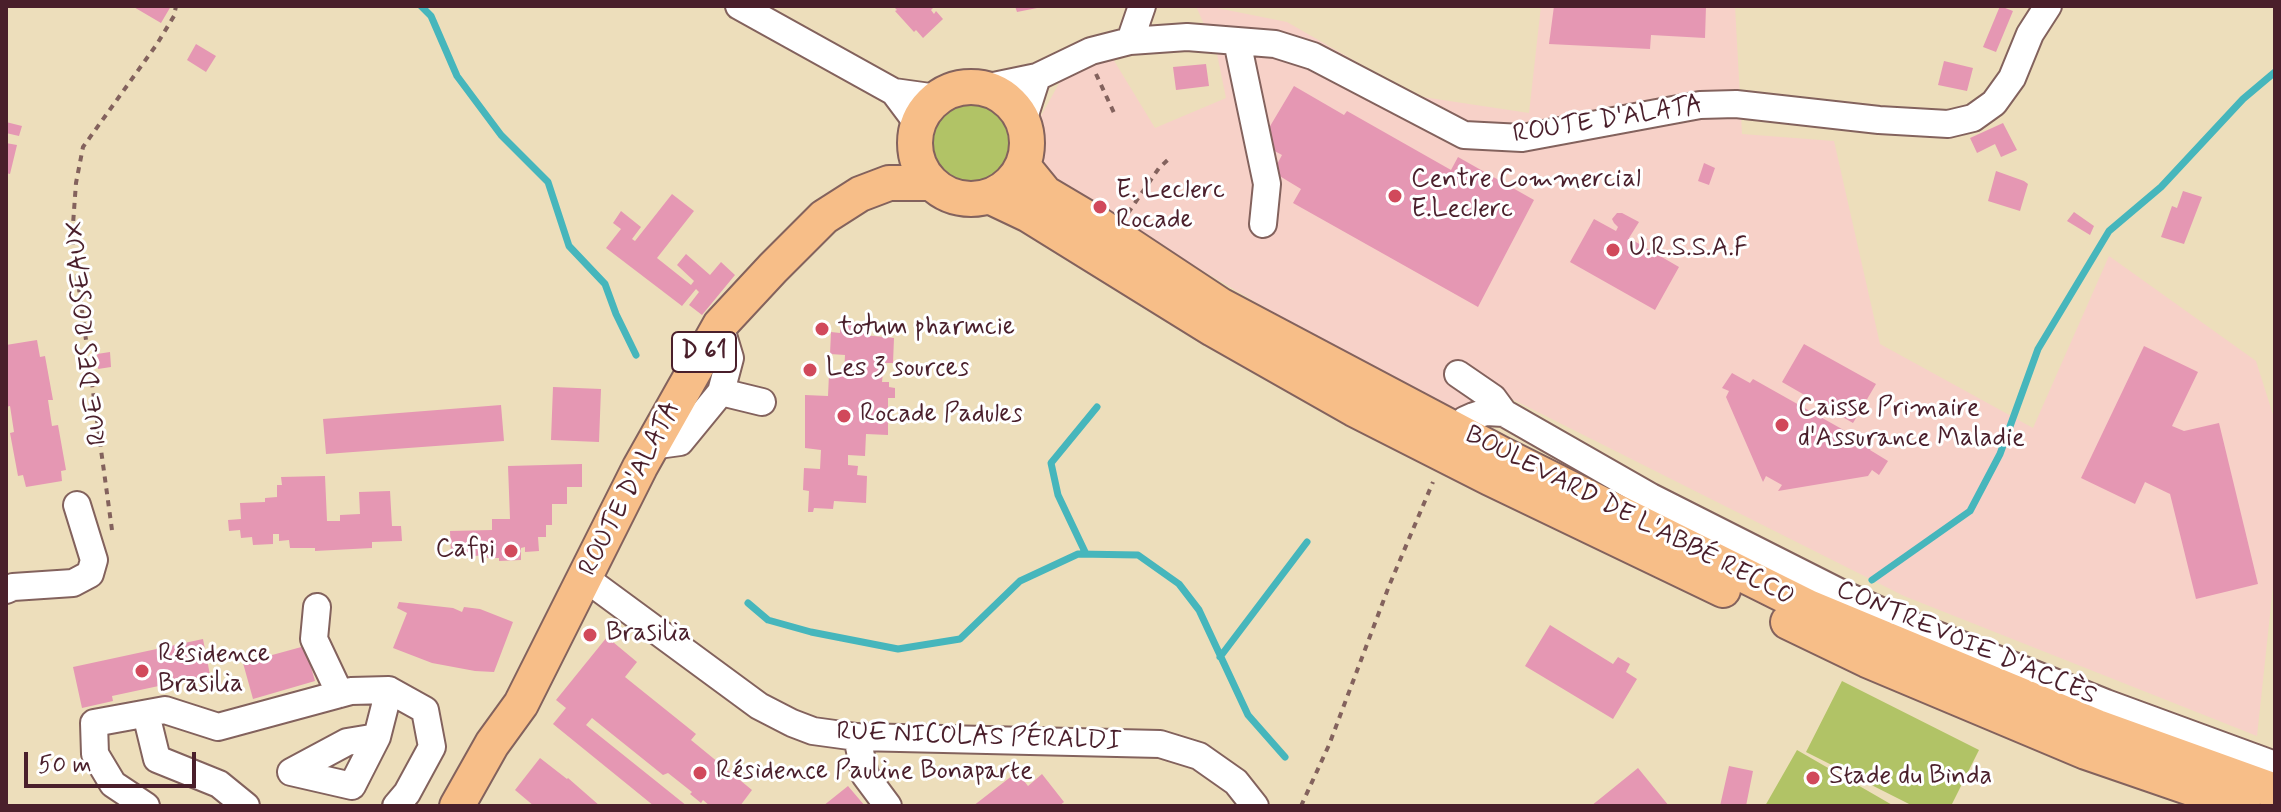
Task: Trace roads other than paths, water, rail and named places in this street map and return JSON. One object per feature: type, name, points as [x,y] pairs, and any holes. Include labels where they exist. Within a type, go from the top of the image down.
[{"type":"main road","points":[[984,88],[1014,106],[1023,121],[1027,151],[1023,166],[1004,189],[991,197],[975,200],[959,199],[943,193],[925,140],[951,90],[984,88]]},
{"type":"main road","name":"ROUTE D'ALATA","points":[[457,806],[492,744],[521,704],[613,517],[720,325],[824,217],[860,194],[889,183],[925,140]]},
{"type":"main road","name":"BOULEVARD DE L'ABBÉ RECCO","points":[[1023,166],[1045,193],[1220,305],[1456,430],[1808,607],[2097,727],[2275,791]]},
{"type":"main road","name":"BOULEVARD DE L'ABBÉ RECCO","points":[[991,197],[1029,215],[1213,329],[1354,409],[1503,484],[1867,660],[2086,752],[2243,806]]},
{"type":"street","points":[[739,6],[894,92],[925,140]]},
{"type":"street","points":[[1130,41],[1142,6]]},
{"type":"street","name":"ROUTE D'ALATA","points":[[984,88],[1037,77],[1091,51],[1130,41],[1187,37],[1275,44],[1313,56],[1464,135],[1522,138],[1700,105],[1736,104],[1879,120],[1948,124],[1973,118],[1994,103],[2012,78],[2030,34],[2048,6]]},
{"type":"street","points":[[1237,41],[1267,184],[1263,224]]},
{"type":"street","points":[[1023,121],[1037,77]]},
{"type":"street","points":[[651,446],[680,442],[721,392],[730,358],[720,325]]},
{"type":"street","name":"CONTREVOIE D'ACCÈS","points":[[1458,374],[1493,398],[1504,413],[1651,497],[1843,594],[2106,703],[2275,765]]},
{"type":"street","points":[[721,392],[762,402]]},
{"type":"street","points":[[1456,430],[1474,416],[1486,412],[1504,413]]},
{"type":"street","points":[[6,590],[73,583],[90,574],[94,560],[77,505]]},
{"type":"street","name":"RUE NICOLAS PÉRALDI","points":[[585,578],[759,706],[813,731],[857,737],[1160,744],[1199,756],[1236,782],[1255,806]]},
{"type":"street","points":[[317,607],[314,639],[340,694]]},
{"type":"street","points":[[377,737],[389,690]]},
{"type":"street","points":[[146,806],[113,784],[95,754],[94,723],[165,710],[218,727],[351,691],[389,690],[425,710],[432,747],[411,802]]},
{"type":"street","points":[[146,714],[157,759],[219,784],[246,806]]},
{"type":"street","points":[[857,737],[865,775],[888,806]]},
{"type":"waterway","points":[[421,6],[431,16],[457,76],[501,135],[548,182],[569,246],[605,284],[636,355]]},
{"type":"waterway","points":[[1872,580],[1970,511],[2000,454],[2038,349],[2109,231],[2161,187],[2243,99],[2275,72]]},
{"type":"waterway","points":[[1086,554],[1058,495],[1051,463],[1097,407]]},
{"type":"waterway","points":[[1220,657],[1307,542]]},
{"type":"waterway","points":[[748,603],[768,620],[898,649],[960,639],[1020,581],[1078,554],[1138,555],[1179,584],[1199,610],[1248,715],[1285,757]]},
{"type":"place","name":"Centre Commercial E.Leclerc","points":[[1395,196]]},
{"type":"place","name":"E. Leclerc Rocade","points":[[1100,207]]},
{"type":"place","name":"U.R.S.S.A.F","points":[[1613,250]]},
{"type":"place","name":"totum pharmcie","points":[[822,329]]},
{"type":"place","name":"Les 3 sources","points":[[810,370]]},
{"type":"place","name":"Rocade Padules","points":[[844,416]]},
{"type":"place","name":"Caisse Primaire d'Assurance Maladie","points":[[1782,425]]},
{"type":"place","name":"Cafpi","points":[[511,551]]},
{"type":"place","name":"Brasilia","points":[[590,635]]},
{"type":"place","name":"Résidence Brasilia","points":[[142,671]]},
{"type":"place","name":"Résidence Pauline Bonaparte","points":[[700,773]]},
{"type":"place","name":"Stade du Binda","points":[[1813,778]]}]
